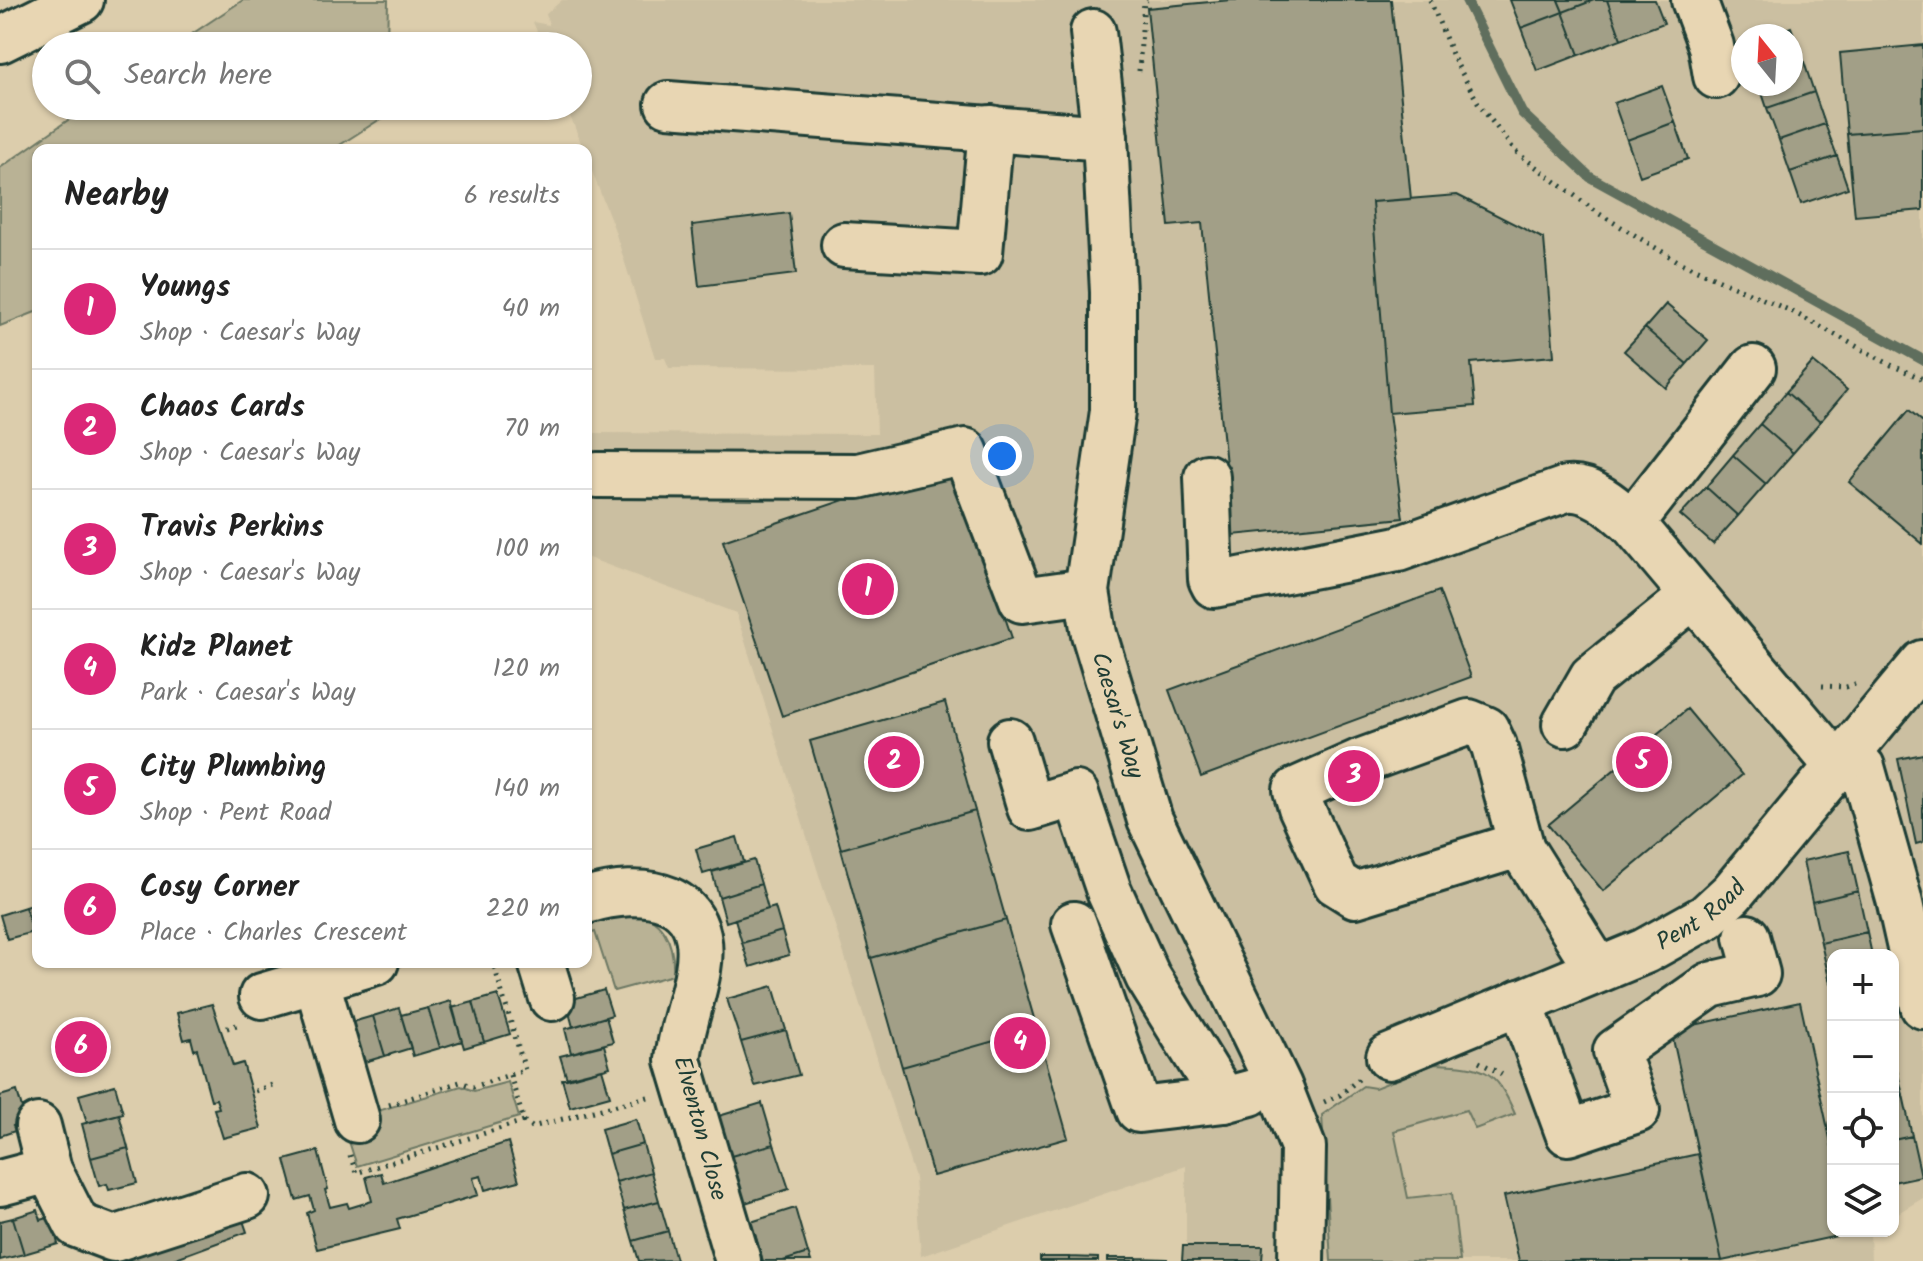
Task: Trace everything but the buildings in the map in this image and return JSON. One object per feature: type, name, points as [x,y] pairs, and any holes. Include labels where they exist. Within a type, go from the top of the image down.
[{"type":"main road","points":[[0,40],[81,0]]},
{"type":"main road","points":[[1694,0],[1711,46],[1716,76]]},
{"type":"main road","name":"Caesar's Way","points":[[1093,32],[1105,138],[1113,292],[1113,411],[1087,591],[1094,634],[1150,820],[1279,1086],[1303,1147],[1301,1261]]},
{"type":"main road","points":[[668,104],[1105,138]]},
{"type":"main road","points":[[844,245],[980,253],[991,128]]},
{"type":"main road","points":[[1622,514],[1753,368]]},
{"type":"main road","points":[[597,475],[858,476],[965,451],[1022,600],[1087,591]]},
{"type":"main road","points":[[1207,477],[1211,579],[1214,585],[1398,549],[1566,489],[1578,488],[1622,514],[1842,760],[1862,767],[1911,897],[1923,1006]]},
{"type":"main road","points":[[1565,724],[1592,677],[1693,596]]},
{"type":"main road","name":"Pent Road","points":[[1381,1064],[1645,951],[1706,917],[1732,893],[1923,663]]},
{"type":"main road","points":[[1522,849],[1505,849],[1355,895],[1336,883],[1296,790],[1359,762],[1469,722],[1486,729],[1494,746],[1522,849],[1598,970]]},
{"type":"main road","points":[[1010,741],[1030,808],[1076,794],[1109,891],[1148,977],[1224,1100]]},
{"type":"main road","name":"Elventon Close","points":[[592,900],[631,891],[668,898],[687,913],[698,934],[698,968],[681,1032],[678,1060],[738,1261]]},
{"type":"main road","points":[[1074,924],[1139,1110],[1224,1100],[1279,1086]]},
{"type":"main road","points":[[1520,1002],[1568,1133],[1637,1110],[1616,1051],[1710,985],[1757,974],[1747,937]]},
{"type":"main road","points":[[262,996],[355,968]]},
{"type":"main road","points":[[316,979],[361,1126]]},
{"type":"main road","points":[[38,1126],[49,1170],[77,1225],[114,1239],[247,1196]]},
{"type":"main road","points":[[0,1183],[49,1170]]},
{"type":"path","points":[[1430,0],[1454,59],[1480,106],[1516,152],[1598,213],[1681,263],[1793,312],[1923,379]]},
{"type":"path","points":[[1816,685],[1846,687],[1866,680]]},
{"type":"path","points":[[495,968],[525,1070],[473,1087],[460,1082],[361,1126],[356,1173],[524,1121]]},
{"type":"path","points":[[1471,1059],[1507,1077],[1511,1086]]},
{"type":"path","points":[[1317,1108],[1381,1064]]},
{"type":"path","points":[[510,1075],[524,1121],[532,1127],[652,1096]]},
{"type":"path","points":[[255,1091],[275,1084]]},
{"type":"shaded area","points":[[243,0],[388,0],[387,32],[195,32]]},
{"type":"shaded area","points":[[562,0],[1923,0],[1923,1198],[1899,1212],[1899,949],[1827,949],[1827,1237],[1870,1237],[1871,1261],[1186,1261],[1186,1166],[921,1256],[915,1178],[736,613],[592,559],[592,433],[877,434],[875,369],[669,368],[665,358],[655,358],[614,228],[592,171],[592,144],[582,144],[572,120],[592,120],[592,32],[537,32],[533,22],[549,25],[546,14]]},
{"type":"shaded area","points":[[68,120],[379,120],[341,144],[34,144]]},
{"type":"shaded area","points":[[32,145],[32,313],[0,326],[0,168]]},
{"type":"shaded area","points":[[628,913],[650,918],[658,924],[669,942],[673,975],[614,991],[595,932],[592,933],[592,922]]},
{"type":"shaded area","points":[[1435,1064],[1465,1066],[1486,1072],[1501,1087],[1515,1114],[1475,1129],[1466,1110],[1394,1131],[1408,1198],[1452,1193],[1460,1261],[1331,1261],[1322,1115],[1363,1086],[1375,1088]]},
{"type":"shaded area","points":[[508,1082],[519,1117],[357,1166],[345,1129],[377,1118],[381,1110],[461,1086],[474,1091]]},
{"type":"waterway","points":[[1466,0],[1522,113],[1590,177],[1923,360]]},
{"type":"place","name":"Youngs","points":[[868,589]]},
{"type":"place","name":"Chaos Cards","points":[[894,762]]},
{"type":"place","name":"City Plumbing","points":[[1642,762]]},
{"type":"place","name":"Travis Perkins","points":[[1354,776]]},
{"type":"place","name":"Kidz Planet","points":[[1020,1043]]},
{"type":"place","name":"Cosy Corner","points":[[81,1047]]}]
